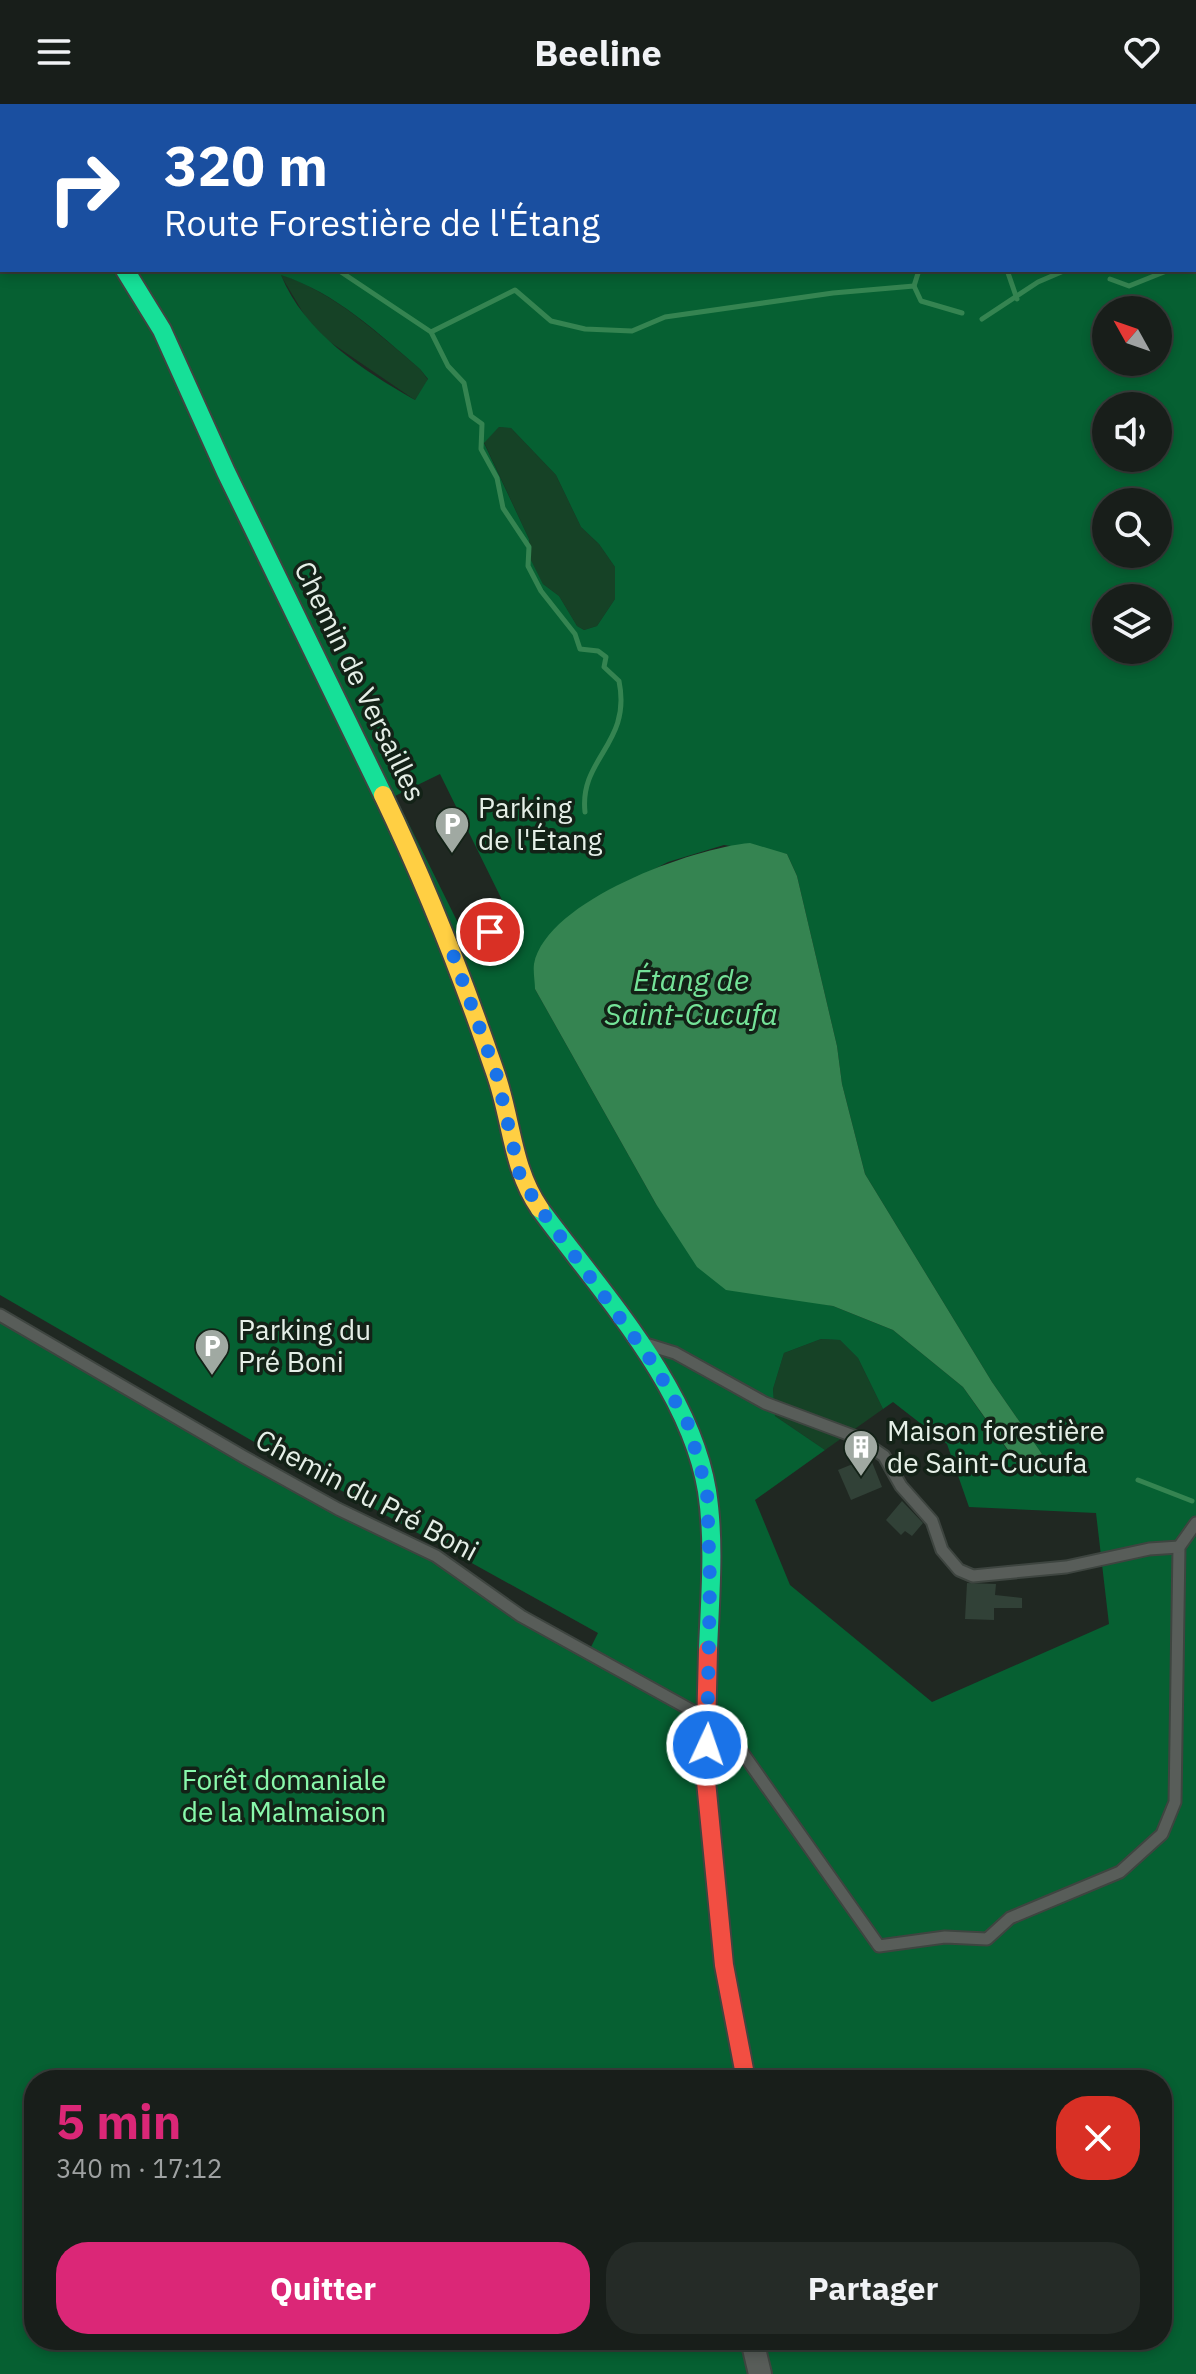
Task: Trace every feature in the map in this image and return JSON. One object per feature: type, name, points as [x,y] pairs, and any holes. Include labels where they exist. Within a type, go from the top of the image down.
[{"type":"street","name":"Chemin de Versailles","points":[[126,272],[162,330],[226,472],[389,808],[451,949],[497,1076],[520,1176],[538,1206],[636,1340],[688,1424],[707,1491],[709,1720],[705,1771],[724,1965],[744,2070]]},
{"type":"street","points":[[754,2350],[760,2374]]},
{"type":"lane","points":[[451,949],[490,932]]},
{"type":"lane","name":"Chemin du Pré Boni","points":[[0,1315],[338,1509],[436,1556],[521,1616],[709,1720],[742,1752],[879,1946],[945,1937],[987,1939],[1010,1918],[1120,1872],[1162,1834],[1175,1802],[1179,1547]]},
{"type":"lane","points":[[636,1340],[675,1353],[765,1403],[856,1437],[884,1456],[901,1486],[932,1521],[942,1550],[959,1570],[973,1576],[1066,1567],[1149,1549],[1179,1547],[1196,1523]]},
{"type":"shaded area","points":[[280,274],[337,303],[420,369],[428,380],[415,400],[314,331]]},
{"type":"shaded area","points":[[499,427],[511,428],[556,475],[581,527],[599,544],[615,567],[615,599],[597,626],[584,630],[577,626],[559,596],[543,584],[531,560],[529,539],[484,442]]},
{"type":"shaded area","points":[[821,1339],[840,1340],[858,1358],[883,1409],[825,1450],[775,1416],[773,1389],[784,1353]]},
{"type":"green space","name":"Forêt domaniale de la Malmaison","points":[[0,272],[1196,272],[1196,2374],[0,2374],[0,1315],[244,1457],[436,1556],[588,1653],[598,1633],[270,1451],[0,1295]],"holes":[[[281,275],[338,303],[420,369],[428,379],[415,400],[337,348],[304,314]],[[499,427],[511,428],[556,475],[581,527],[599,544],[615,567],[615,599],[597,626],[584,630],[577,626],[559,596],[543,584],[531,560],[529,539],[484,443]],[[440,774],[504,904],[460,927],[395,796]],[[724,845],[787,854],[797,876],[837,1046],[842,1084],[865,1174],[992,1382],[1042,1454],[1022,1471],[963,1387],[893,1330],[833,1306],[798,1299],[656,1204],[535,989],[586,904],[668,862]],[[821,1339],[840,1340],[858,1358],[883,1409],[893,1402],[947,1444],[969,1507],[1096,1513],[1109,1624],[932,1702],[790,1585],[755,1500],[825,1450],[775,1416],[773,1389],[784,1353]]]},
{"type":"water","name":"Étang de Saint-Cucufa","points":[[750,843],[787,854],[797,876],[837,1046],[842,1084],[865,1174],[992,1382],[1042,1454],[1023,1471],[963,1387],[893,1330],[833,1306],[726,1290],[697,1267],[656,1204],[535,989],[534,964],[545,941],[565,919],[593,899],[660,867],[694,855]]},
{"type":"building","name":"Maison forestière de Saint-Cucufa","points":[[870,1457],[882,1487],[851,1500],[838,1470]]},
{"type":"building","points":[[902,1501],[923,1523],[912,1536],[905,1531],[901,1535],[886,1520]]},
{"type":"building","points":[[967,1583],[996,1584],[995,1595],[1022,1598],[1022,1608],[994,1608],[994,1620],[965,1619]]},
{"type":"waterway","points":[[341,272],[431,332],[448,366],[464,383],[471,416],[482,424],[481,449],[497,478],[503,508],[529,547],[528,566],[541,591],[575,634],[580,649],[598,651],[606,657],[604,667],[619,681],[621,703],[618,720],[590,778],[585,793],[585,812]]},
{"type":"waterway","points":[[914,286],[918,272]]},
{"type":"waterway","points":[[1008,272],[1017,299]]},
{"type":"waterway","points":[[982,319],[1038,282],[1061,272]]},
{"type":"waterway","points":[[1110,279],[1129,286],[1164,272]]},
{"type":"waterway","points":[[431,332],[515,290],[551,321],[585,329],[632,331],[665,317],[833,293],[914,286],[921,301],[962,313]]},
{"type":"waterway","points":[[1138,1480],[1192,1501]]},
{"type":"traffic: fast","points":[[126,272],[162,330],[226,472],[383,795]]},
{"type":"traffic: fast","points":[[540,1209],[640,1342],[663,1378],[697,1452],[707,1491],[711,1530],[708,1650]]},
{"type":"traffic: slow","points":[[383,795],[457,967],[501,1090],[523,1176],[540,1209]]},
{"type":"traffic: jam","points":[[708,1650],[705,1771],[724,1965],[744,2070]]},
{"type":"place","name":"Parking de l'Étang","points":[[452,855]]},
{"type":"place","name":"Parking du Pré Boni","points":[[212,1377]]},
{"type":"place","name":"Maison forestière de Saint-Cucufa","points":[[861,1478]]},
{"type":"route","points":[[490,932],[451,949],[497,1076],[520,1176],[538,1206],[655,1366],[688,1424],[707,1491],[710,1581],[707,1745]]}]
